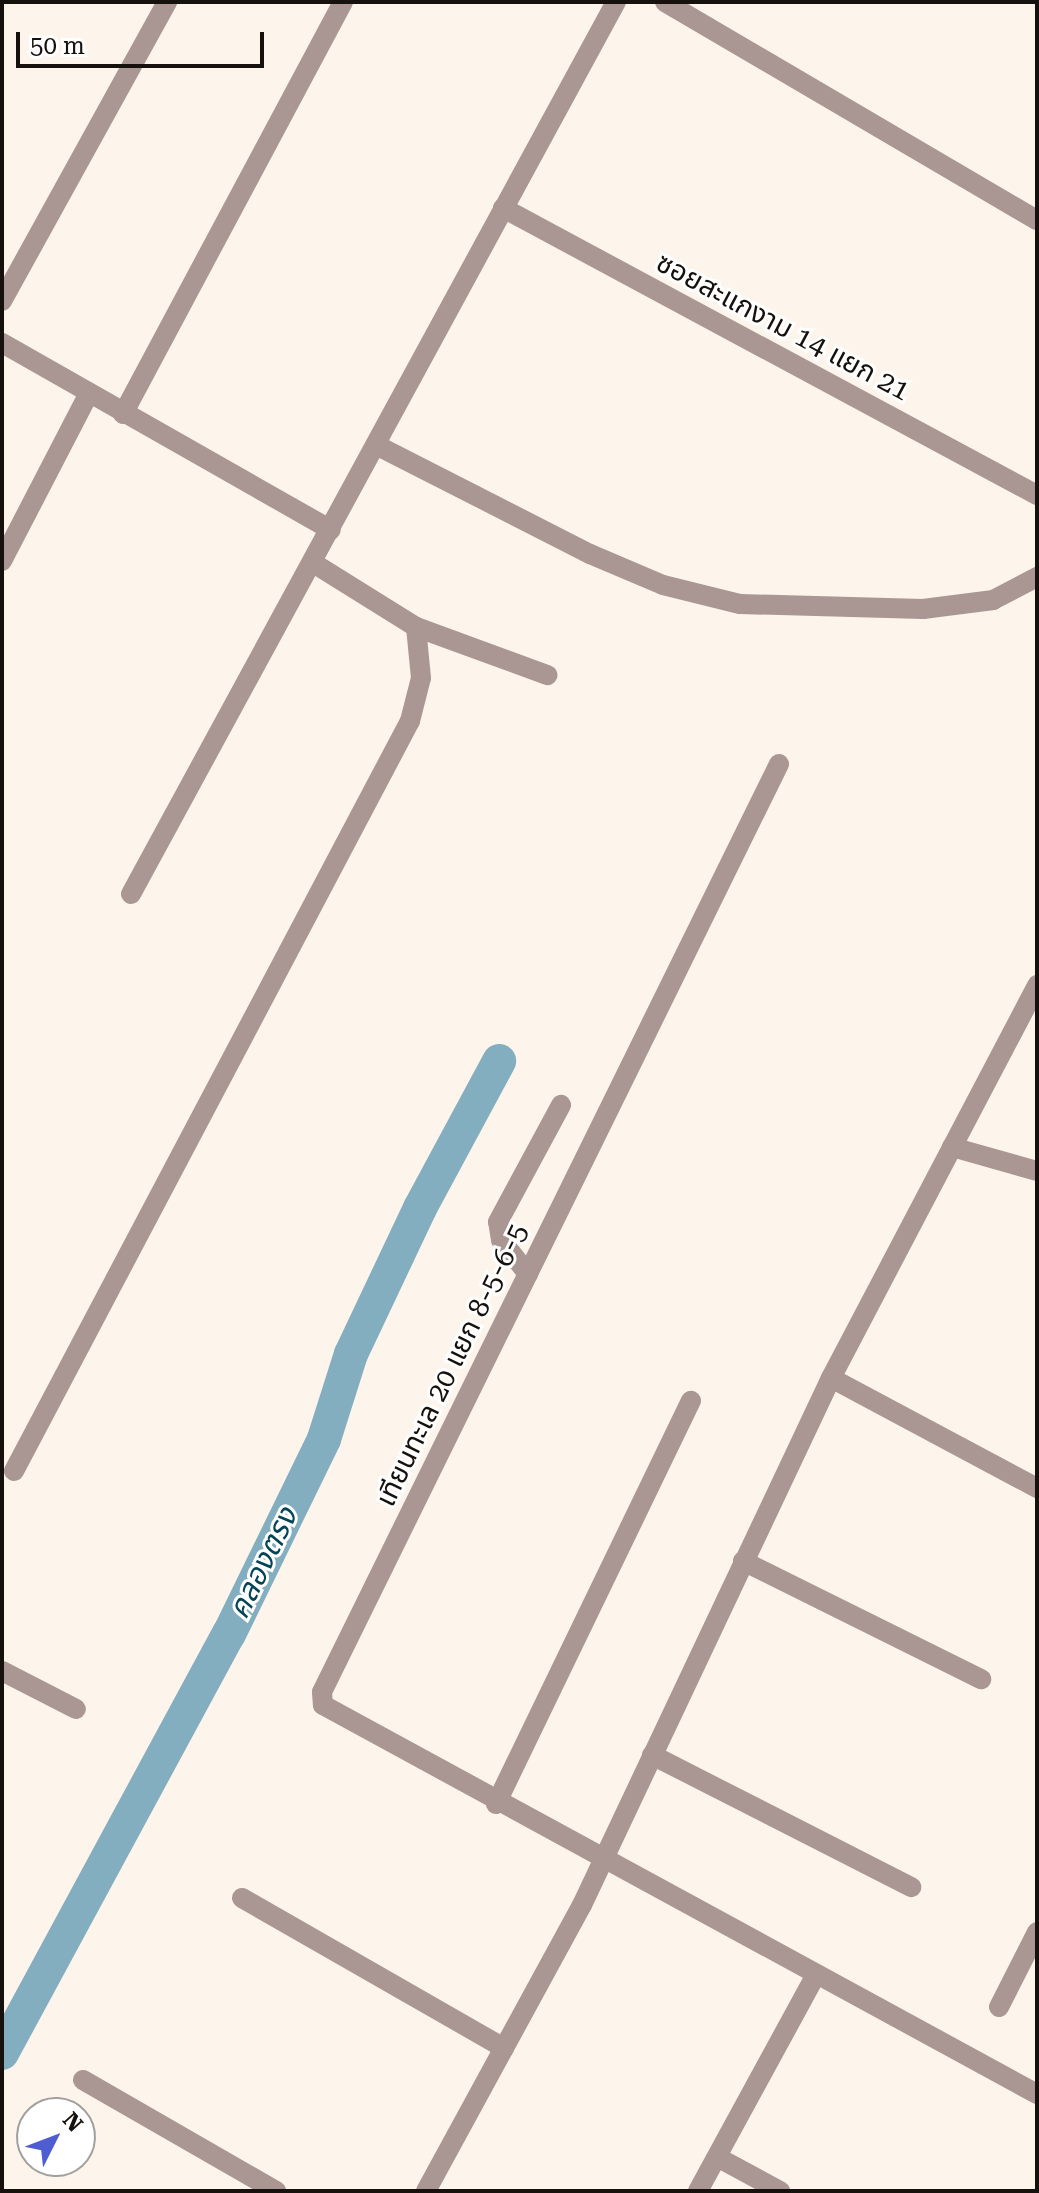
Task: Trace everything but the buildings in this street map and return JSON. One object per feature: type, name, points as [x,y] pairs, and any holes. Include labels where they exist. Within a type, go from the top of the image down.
[{"type":"street","points":[[2,301],[167,2]]},
{"type":"street","points":[[123,414],[343,2]]},
{"type":"street","points":[[131,894],[378,446],[616,2]]},
{"type":"street","points":[[665,2],[1037,220]]},
{"type":"street","name":"ซอยสะแกงาม 14 แยก 21","points":[[503,208],[1037,495]]},
{"type":"street","points":[[2,343],[331,530]]},
{"type":"street","points":[[2,561],[89,393]]},
{"type":"street","points":[[378,446],[590,554],[663,585],[740,604],[923,609],[993,600],[1037,577]]},
{"type":"street","points":[[313,563],[416,627],[547,675]]},
{"type":"street","points":[[14,1471],[395,753],[421,678],[416,627]]},
{"type":"street","name":"เทียนทะเล 20 แยก 8-5-6-5","points":[[779,764],[322,1692],[329,1715],[1037,2094]]},
{"type":"street","points":[[426,2191],[603,1859],[831,1378],[1037,985]]},
{"type":"street","points":[[528,1274],[501,1240],[498,1222],[561,1105]]},
{"type":"street","points":[[952,1147],[1037,1171]]},
{"type":"street","points":[[831,1378],[1037,1488]]},
{"type":"street","points":[[496,1804],[691,1401]]},
{"type":"street","points":[[743,1561],[981,1679]]},
{"type":"street","points":[[2,1671],[76,1709]]},
{"type":"street","points":[[652,1755],[911,1887]]},
{"type":"street","points":[[242,1898],[504,2048]]},
{"type":"street","points":[[999,2007],[1037,1932]]},
{"type":"street","points":[[698,2191],[816,1975]]},
{"type":"street","points":[[83,2080],[276,2191]]},
{"type":"street","points":[[717,2157],[780,2191]]},
{"type":"waterway","name":"คลองตรง","points":[[2,2053],[229,1634],[324,1439],[351,1354],[420,1208],[499,1061]]}]
